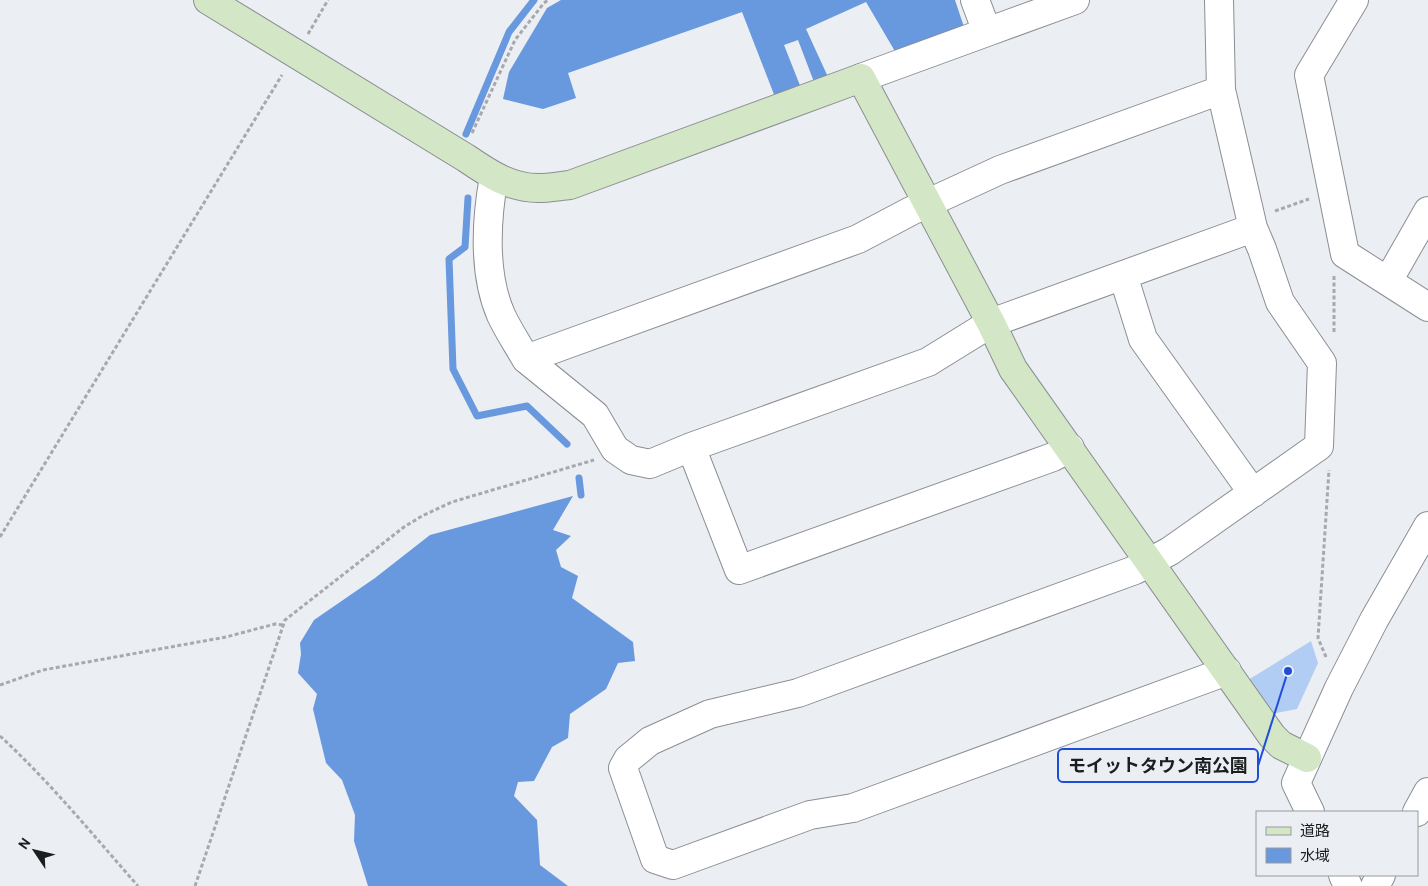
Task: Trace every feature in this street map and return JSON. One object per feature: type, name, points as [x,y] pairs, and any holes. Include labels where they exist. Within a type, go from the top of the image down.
[{"type":"street","points":[[208,0],[494,177],[519,186],[537,188],[570,186],[1074,0]]},
{"type":"street","points":[[976,0],[987,32]]},
{"type":"street","points":[[1219,0],[1221,90],[1252,224],[1280,302],[1322,363],[1319,446],[1170,551],[1135,570],[798,693],[710,714],[650,741],[628,759],[623,768],[655,860],[674,865],[810,814],[853,808],[1227,670]]},
{"type":"street","points":[[1354,0],[1309,75],[1345,254],[1428,307]]},
{"type":"street","points":[[862,78],[991,323],[1013,369],[1272,736],[1281,745],[1307,758]]},
{"type":"street","points":[[526,359],[858,239],[928,203],[1000,170],[1221,90]]},
{"type":"street","points":[[494,177],[489,203],[489,273],[501,315],[526,359],[595,415],[615,449],[630,460],[650,464],[691,447],[928,362],[991,323],[1123,275],[1252,224]]},
{"type":"street","points":[[1388,281],[1428,211]]},
{"type":"street","points":[[1123,275],[1144,339],[1253,493]]},
{"type":"street","points":[[691,447],[739,570],[1053,457],[1070,448]]},
{"type":"street","points":[[1310,811],[1296,783],[1339,688],[1374,620],[1428,526]]},
{"type":"street","points":[[1418,811],[1428,792]]},
{"type":"path","points":[[0,537],[328,0]]},
{"type":"path","points":[[466,158],[473,131],[515,40],[544,2],[548,0]]},
{"type":"path","points":[[1252,224],[1310,199]]},
{"type":"path","points":[[195,886],[285,620],[404,527],[422,516],[452,502],[597,459],[615,449]]},
{"type":"path","points":[[0,685],[43,670],[226,637],[275,624],[283,625]]},
{"type":"path","points":[[0,736],[20,754],[138,886]]},
{"type":"shaded area","points":[[1311,641],[1318,663],[1297,709],[1271,714],[1248,680]]},
{"type":"water","points":[[561,0],[955,0],[964,27],[896,53],[866,2],[806,29],[828,77],[814,82],[798,40],[784,45],[801,88],[775,97],[742,12],[568,73],[576,98],[543,109],[503,99],[509,72],[547,8]]},
{"type":"water","points":[[573,496],[553,530],[571,536],[556,550],[561,567],[578,576],[572,598],[633,642],[635,661],[618,663],[606,689],[570,714],[568,738],[552,747],[534,781],[518,782],[514,796],[537,820],[540,865],[568,886],[368,886],[354,841],[355,815],[342,780],[326,763],[313,709],[317,694],[298,673],[301,654],[300,643],[314,620],[375,578],[430,535]]},
{"type":"waterway","points":[[466,134],[509,32],[534,0]]},
{"type":"waterway","points":[[468,198],[465,247],[449,259],[453,369],[477,416],[527,406],[567,444]]},
{"type":"waterway","points":[[579,478],[581,495]]},
{"type":"place","name":"モイットタウン南公園","points":[[1288,671]]}]
